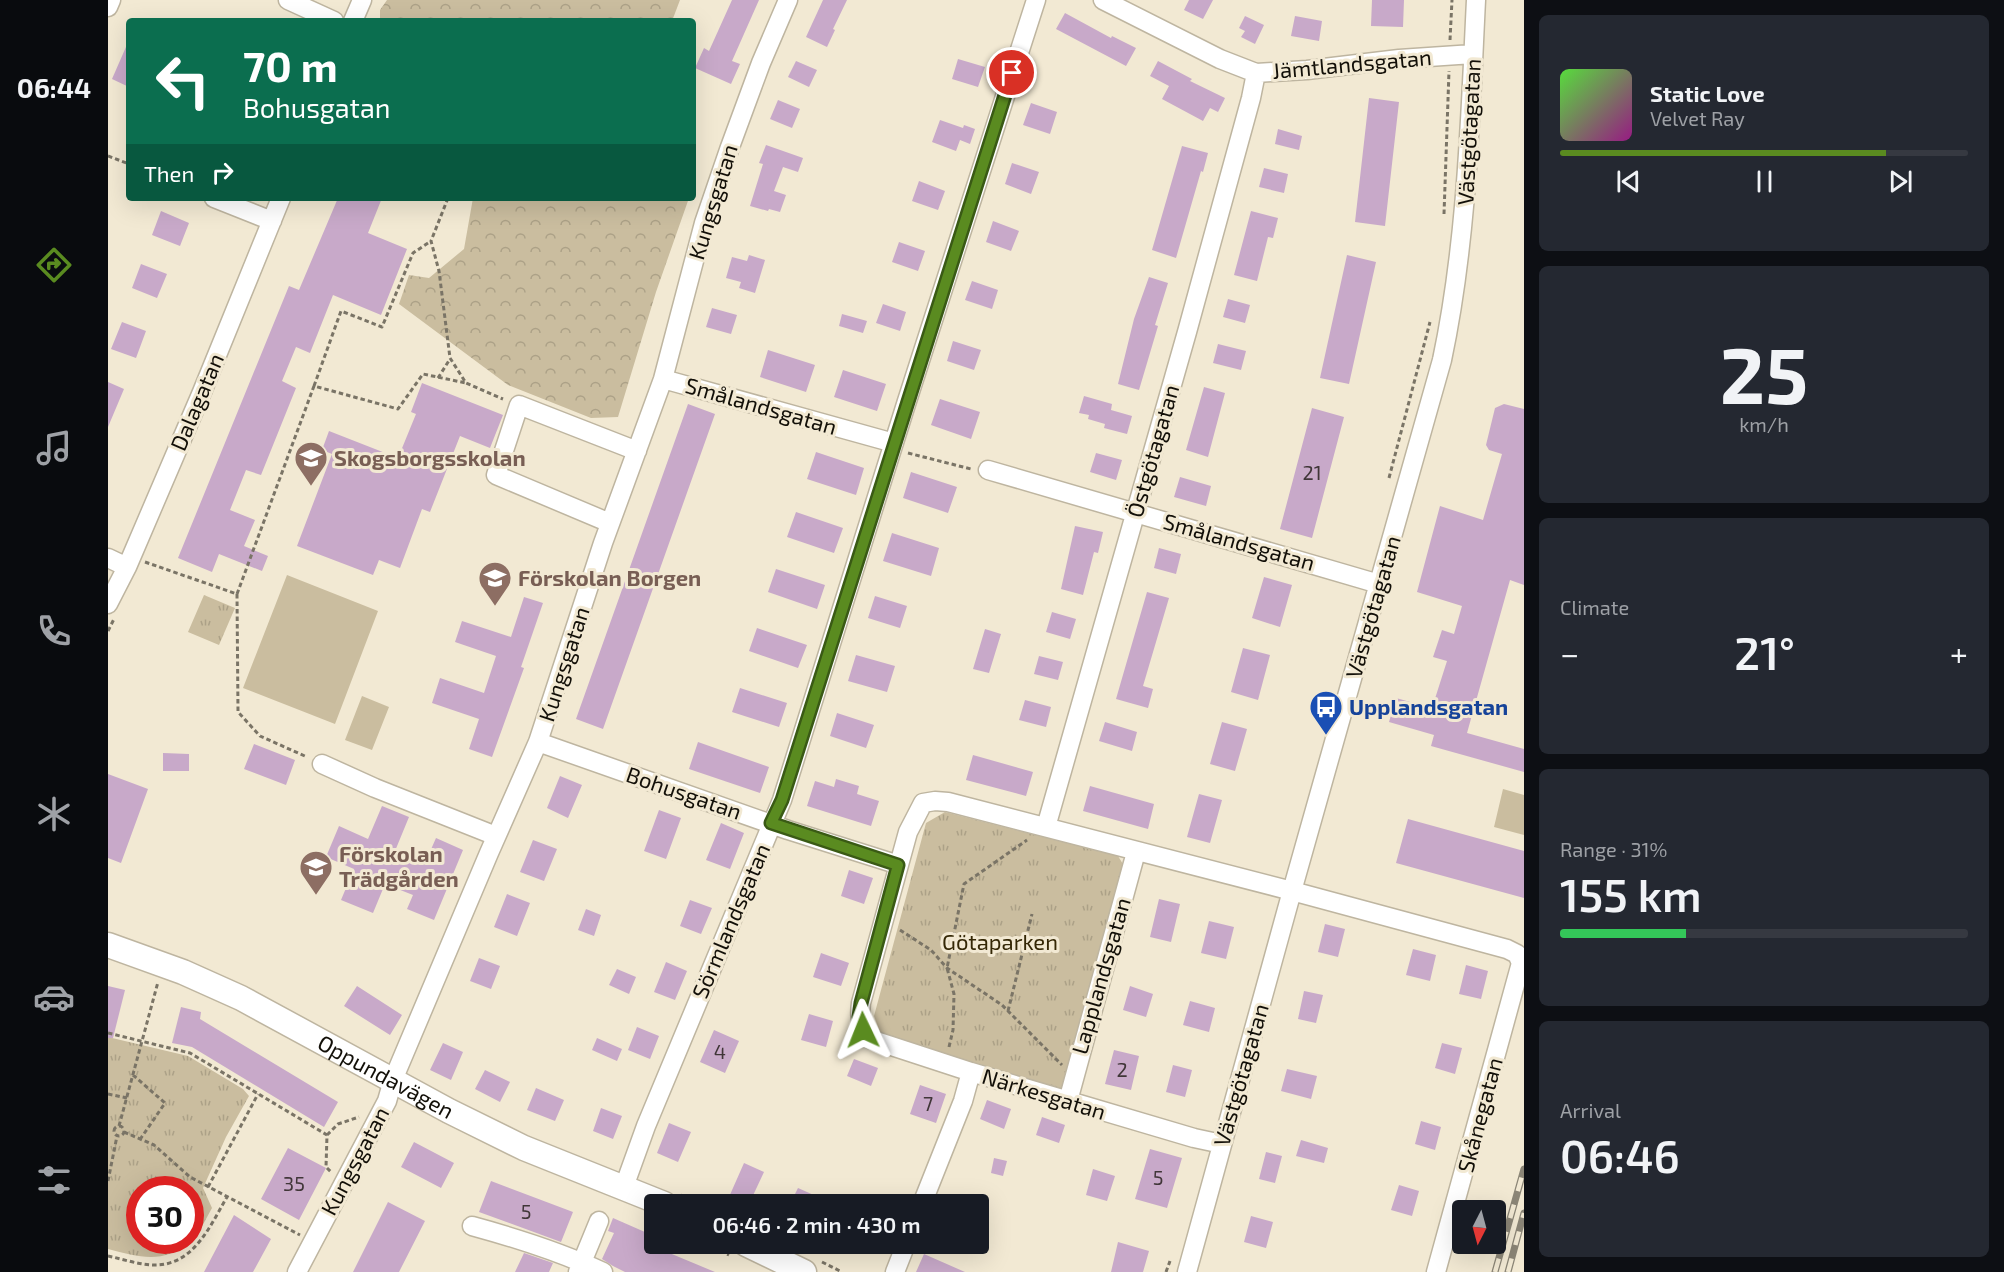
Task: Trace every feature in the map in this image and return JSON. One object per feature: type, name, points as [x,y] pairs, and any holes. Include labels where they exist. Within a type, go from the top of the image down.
[{"type":"main road","name":"Oppundavägen","points":[[108,945],[183,972],[241,998],[449,1111],[524,1148],[644,1196]]},
{"type":"main road","points":[[766,1254],[797,1270]]},
{"type":"street","points":[[108,7],[111,0]]},
{"type":"street","points":[[288,0],[327,18]]},
{"type":"street","points":[[354,18],[362,0]]},
{"type":"street","name":"Kungsgatan","points":[[297,1272],[387,1101],[393,1080],[538,742],[610,523],[663,379],[708,212],[761,63],[788,0]]},
{"type":"street","name":"Sörmlandsgatan","points":[[624,1187],[646,1126],[782,800],[1036,0]]},
{"type":"street","name":"Jämtlandsgatan","points":[[1103,0],[1220,59],[1256,73],[1473,54]]},
{"type":"street","name":"Västgötagatan","points":[[1187,1272],[1442,360],[1455,295],[1466,189],[1476,0]]},
{"type":"street","name":"Östgötagatan","points":[[1046,828],[1247,114],[1256,73]]},
{"type":"street","points":[[222,201],[272,221]]},
{"type":"street","name":"Dalagatan","points":[[108,604],[135,564],[280,201]]},
{"type":"street","name":"Smålandsgatan","points":[[663,379],[893,446]]},
{"type":"street","points":[[610,523],[496,475],[519,405],[637,451]]},
{"type":"street","name":"Smålandsgatan","points":[[988,470],[1362,577],[1379,584]]},
{"type":"street","points":[[108,558],[135,564]]},
{"type":"street","name":"Bohusgatan","points":[[538,742],[898,865]]},
{"type":"street","points":[[322,764],[375,788],[496,836]]},
{"type":"street","points":[[884,922],[908,832],[923,803],[933,802],[948,802],[1292,891]]},
{"type":"street","name":"Lapplandsgatan","points":[[1068,1101],[1136,852]]},
{"type":"street","name":"Skånegatan","points":[[1292,891],[1507,949],[1517,954],[1521,963],[1436,1272]]},
{"type":"street","name":"Närkesgatan","points":[[884,922],[859,1017],[863,1030],[869,1037],[881,1044],[971,1072],[1194,1138],[1222,1144]]},
{"type":"street","points":[[926,1194],[963,1101],[971,1072]]},
{"type":"street","points":[[580,1267],[599,1221]]},
{"type":"street","points":[[472,1226],[511,1237],[580,1267],[603,1272]]},
{"type":"street","points":[[895,1272],[902,1254]]},
{"type":"path","points":[[1444,216],[1452,0]]},
{"type":"path","points":[[108,156],[126,163]]},
{"type":"path","points":[[322,764],[260,736],[238,712],[237,594],[341,311],[382,327],[413,254],[431,241],[447,201]]},
{"type":"path","points":[[431,241],[439,271],[450,358],[466,383]]},
{"type":"path","points":[[1386,488],[1432,312]]},
{"type":"path","points":[[438,378],[450,358]]},
{"type":"path","points":[[314,386],[398,409],[423,374],[466,383],[519,405]]},
{"type":"path","points":[[893,446],[987,473],[988,470]]},
{"type":"path","points":[[135,564],[237,594]]},
{"type":"path","points":[[945,1064],[953,1024],[954,994],[947,968],[964,884],[1046,828]]},
{"type":"path","points":[[1008,1011],[1032,914]]},
{"type":"path","points":[[884,922],[907,933],[931,951],[947,968],[1002,1005],[1074,1077]]},
{"type":"path","points":[[113,1130],[119,1126],[158,982]]},
{"type":"path","points":[[108,1033],[190,1053],[327,1135]]},
{"type":"path","points":[[133,1075],[165,1103],[140,1139]]},
{"type":"path","points":[[108,1094],[127,1098]]},
{"type":"path","points":[[208,1187],[258,1094]]},
{"type":"path","points":[[345,1180],[331,1173],[326,1167],[327,1135],[338,1125],[359,1117]]},
{"type":"path","points":[[119,1126],[124,1132],[154,1146],[190,1177],[313,1242]]},
{"type":"path","points":[[108,1128],[113,1130],[117,1136],[108,1181]]},
{"type":"path","points":[[117,1136],[124,1132]]},
{"type":"path","points":[[108,1256],[155,1265],[179,1259],[189,1254],[199,1243],[227,1197]]},
{"type":"path","points":[[1166,1272],[1172,1257]]},
{"type":"green space","points":[[387,0],[680,0],[673,18],[380,18],[380,10]]},
{"type":"green space","points":[[472,201],[688,201],[656,292],[618,417],[591,418],[508,385],[399,304],[409,275],[429,278],[464,249]]},
{"type":"green space","points":[[287,575],[378,611],[335,724],[243,688]]},
{"type":"green space","points":[[204,595],[235,608],[219,645],[188,632]]},
{"type":"green space","points":[[362,696],[389,707],[372,750],[345,740]]},
{"type":"green space","points":[[1503,789],[1524,795],[1524,835],[1494,827]]},
{"type":"green space","name":"Götaparken","points":[[945,812],[1118,856],[1126,869],[1065,1094],[882,1037],[874,1016],[926,823]]},
{"type":"green space","points":[[108,1037],[188,1056],[243,1089],[249,1096],[226,1137],[204,1186],[204,1176],[126,1176],[126,1253],[108,1249]]},
{"type":"green space","points":[[204,1190],[212,1208],[204,1223]]},
{"type":"green space","points":[[130,1254],[171,1254],[151,1257]]},
{"type":"building","points":[[732,0],[759,0],[732,61],[740,64],[731,84],[696,68],[704,48],[709,51]]},
{"type":"building","points":[[823,0],[847,0],[827,47],[806,37]]},
{"type":"building","points":[[1189,0],[1213,0],[1203,19],[1184,10]]},
{"type":"building","points":[[1372,0],[1404,0],[1403,27],[1371,26]]},
{"type":"building","points":[[1065,13],[1111,38],[1112,36],[1136,48],[1126,66],[1056,29]]},
{"type":"building","points":[[1245,16],[1264,25],[1255,44],[1241,37],[1245,31],[1239,28]]},
{"type":"building","points":[[1295,16],[1322,21],[1319,41],[1291,36]]},
{"type":"building","points":[[126,47],[126,86],[112,79]]},
{"type":"building","points":[[958,59],[985,67],[978,87],[952,79]]},
{"type":"building","points":[[796,61],[817,70],[809,87],[788,77]]},
{"type":"building","points":[[1158,61],[1192,79],[1190,81],[1225,98],[1218,112],[1210,108],[1203,121],[1162,99],[1169,86],[1150,76]]},
{"type":"building","points":[[1369,98],[1399,102],[1385,226],[1355,222]]},
{"type":"building","points":[[778,100],[800,109],[792,128],[770,119]]},
{"type":"building","points":[[1031,103],[1057,112],[1050,134],[1023,125]]},
{"type":"building","points":[[940,120],[963,128],[964,125],[975,129],[970,144],[960,140],[956,151],[932,142]]},
{"type":"building","points":[[1278,129],[1302,136],[1299,150],[1275,144]]},
{"type":"building","points":[[766,145],[803,158],[798,172],[783,167],[774,191],[786,195],[780,212],[750,206],[763,164],[759,163]]},
{"type":"building","points":[[1182,146],[1208,153],[1176,258],[1152,250]]},
{"type":"building","points":[[1012,163],[1039,172],[1031,194],[1005,184]]},
{"type":"building","points":[[1264,168],[1288,174],[1284,193],[1259,187]]},
{"type":"building","points":[[919,181],[945,191],[938,210],[912,201]]},
{"type":"building","points":[[337,201],[381,201],[368,233],[407,249],[381,315],[333,295],[310,353],[296,347],[282,381],[296,388],[261,475],[246,470],[230,510],[255,520],[244,546],[268,556],[262,571],[219,554],[212,572],[178,558],[289,286],[299,290]]},
{"type":"building","points":[[161,211],[189,223],[180,246],[152,235]]},
{"type":"building","points":[[1251,211],[1278,218],[1273,238],[1268,237],[1257,281],[1234,275]]},
{"type":"building","points":[[993,221],[1019,231],[1011,251],[986,242]]},
{"type":"building","points":[[899,242],[925,251],[918,271],[892,262]]},
{"type":"building","points":[[749,255],[765,260],[755,293],[739,288],[741,282],[726,278],[732,257],[747,261]]},
{"type":"building","points":[[1347,255],[1376,262],[1349,384],[1320,378]]},
{"type":"building","points":[[141,264],[167,274],[157,298],[132,288]]},
{"type":"building","points":[[1149,277],[1168,283],[1139,390],[1118,384],[1134,319]]},
{"type":"building","points":[[972,281],[998,290],[992,309],[965,300]]},
{"type":"building","points":[[1228,299],[1250,305],[1245,323],[1223,317]]},
{"type":"building","points":[[883,304],[906,312],[900,331],[876,323]]},
{"type":"building","points":[[712,308],[737,315],[731,334],[706,327]]},
{"type":"building","points":[[842,314],[867,321],[863,333],[839,326]]},
{"type":"building","points":[[122,322],[146,331],[136,358],[111,349]]},
{"type":"building","points":[[953,341],[981,350],[974,370],[947,361]]},
{"type":"building","points":[[1218,344],[1246,351],[1241,370],[1213,363]]},
{"type":"building","points":[[768,350],[815,365],[806,392],[760,377]]},
{"type":"building","points":[[843,370],[886,384],[877,411],[834,397]]},
{"type":"building","points":[[108,382],[124,389],[108,427]]},
{"type":"building","points":[[422,383],[503,415],[490,448],[460,436],[430,512],[422,509],[400,568],[379,560],[373,575],[297,546],[332,454],[322,450],[329,431],[398,458],[416,414],[411,412]]},
{"type":"building","points":[[1204,387],[1225,393],[1208,457],[1186,450]]},
{"type":"building","points":[[1084,396],[1112,404],[1111,410],[1132,416],[1127,434],[1104,428],[1105,424],[1088,419],[1089,415],[1079,413]]},
{"type":"building","points":[[940,399],[980,412],[971,439],[931,425]]},
{"type":"building","points":[[688,404],[715,414],[603,729],[576,719]]},
{"type":"building","points":[[1504,404],[1524,409],[1524,585],[1510,580],[1467,733],[1524,749],[1524,772],[1431,746],[1434,735],[1389,722],[1396,698],[1432,708],[1447,661],[1433,657],[1442,630],[1454,634],[1462,606],[1417,592],[1440,506],[1483,520],[1502,454],[1489,450],[1486,445],[1495,408]]},
{"type":"building","points":[[1312,408],[1344,417],[1312,538],[1280,529]]},
{"type":"building","points":[[816,452],[864,468],[856,495],[807,479]]},
{"type":"building","points":[[1096,453],[1122,460],[1116,480],[1090,472]]},
{"type":"building","points":[[911,472],[957,487],[948,513],[903,498]]},
{"type":"building","points":[[1180,477],[1211,486],[1206,506],[1174,497]]},
{"type":"building","points":[[796,512],[843,528],[834,553],[787,537]]},
{"type":"building","points":[[1075,526],[1103,532],[1098,553],[1094,552],[1083,595],[1061,589]]},
{"type":"building","points":[[892,533],[939,548],[931,576],[883,561]]},
{"type":"building","points":[[1159,548],[1181,554],[1176,574],[1154,568]]},
{"type":"building","points":[[776,569],[825,585],[817,609],[768,592]]},
{"type":"building","points":[[1264,577],[1292,585],[1280,627],[1252,618]]},
{"type":"building","points":[[1147,592],[1169,598],[1143,686],[1153,689],[1148,708],[1116,699]]},
{"type":"building","points":[[875,596],[907,606],[900,628],[868,618]]},
{"type":"building","points":[[524,597],[543,603],[521,667],[524,668],[492,757],[469,749],[479,719],[432,703],[440,678],[484,693],[496,656],[455,642],[462,621],[511,637]]},
{"type":"building","points":[[1052,612],[1076,619],[1070,639],[1046,632]]},
{"type":"building","points":[[757,628],[807,645],[798,668],[749,651]]},
{"type":"building","points":[[985,629],[1001,634],[989,673],[973,669]]},
{"type":"building","points":[[1243,648],[1270,655],[1258,700],[1231,692]]},
{"type":"building","points":[[856,655],[895,666],[887,692],[848,681]]},
{"type":"building","points":[[1039,656],[1063,662],[1058,680],[1034,674]]},
{"type":"building","points":[[740,688],[787,703],[779,727],[732,712]]},
{"type":"building","points":[[1025,700],[1051,707],[1046,727],[1019,720]]},
{"type":"building","points":[[837,713],[874,725],[866,748],[830,736]]},
{"type":"building","points":[[1105,722],[1137,732],[1132,751],[1099,741]]},
{"type":"building","points":[[1222,722],[1247,729],[1235,771],[1210,764]]},
{"type":"building","points":[[698,742],[769,767],[760,793],[689,769]]},
{"type":"building","points":[[254,744],[295,760],[286,785],[244,769]]},
{"type":"building","points":[[163,753],[189,754],[189,771],[163,771]]},
{"type":"building","points":[[973,755],[1033,772],[1026,796],[966,780]]},
{"type":"building","points":[[108,774],[148,789],[121,863],[108,858]]},
{"type":"building","points":[[560,776],[582,785],[568,818],[547,808]]},
{"type":"building","points":[[836,779],[859,786],[857,794],[879,801],[871,826],[807,806],[815,781],[834,787]]},
{"type":"building","points":[[1090,786],[1154,804],[1148,829],[1083,811]]},
{"type":"building","points":[[1199,794],[1222,800],[1210,843],[1187,837]]},
{"type":"building","points":[[382,806],[409,817],[395,851],[425,863],[436,838],[463,850],[434,920],[407,909],[413,895],[385,884],[373,913],[341,900],[354,869],[326,857],[339,826],[368,839]]},
{"type":"building","points":[[659,810],[681,818],[666,859],[644,851]]},
{"type":"building","points":[[1408,819],[1524,851],[1524,898],[1396,863]]},
{"type":"building","points":[[721,823],[744,833],[730,869],[706,860]]},
{"type":"building","points":[[533,840],[557,849],[544,881],[520,872]]},
{"type":"building","points":[[849,870],[873,878],[864,904],[841,896]]},
{"type":"building","points":[[507,894],[530,903],[517,936],[494,927]]},
{"type":"building","points":[[1159,899],[1180,904],[1171,942],[1150,937]]},
{"type":"building","points":[[690,900],[712,908],[701,934],[680,926]]},
{"type":"building","points":[[586,909],[601,915],[594,936],[578,930]]},
{"type":"building","points":[[1209,921],[1234,927],[1226,959],[1201,953]]},
{"type":"building","points":[[1325,924],[1345,929],[1338,957],[1318,952]]},
{"type":"building","points":[[1413,949],[1436,955],[1430,981],[1406,975]]},
{"type":"building","points":[[821,953],[849,963],[841,986],[813,977]]},
{"type":"building","points":[[479,958],[500,966],[491,989],[470,981]]},
{"type":"building","points":[[666,962],[687,971],[675,1000],[654,992]]},
{"type":"building","points":[[1466,965],[1488,971],[1481,999],[1459,994]]},
{"type":"building","points":[[617,969],[636,977],[629,994],[609,985]]},
{"type":"building","points":[[108,986],[125,990],[113,1038],[108,1038]]},
{"type":"building","points":[[357,986],[402,1015],[390,1035],[344,1006]]},
{"type":"building","points":[[1130,986],[1153,994],[1146,1017],[1123,1010]]},
{"type":"building","points":[[1304,991],[1323,995],[1316,1023],[1298,1019]]},
{"type":"building","points":[[1190,1001],[1215,1008],[1209,1032],[1183,1025]]},
{"type":"building","points":[[181,1007],[201,1012],[200,1019],[338,1102],[324,1127],[192,1047],[172,1043]]},
{"type":"building","points":[[809,1014],[833,1021],[826,1047],[801,1040]]},
{"type":"building","points":[[637,1027],[659,1036],[650,1059],[628,1050]]},
{"type":"building","points":[[714,1030],[739,1041],[725,1073],[700,1062]]},
{"type":"building","points":[[597,1038],[622,1049],[617,1061],[592,1050]]},
{"type":"building","points":[[443,1043],[463,1052],[451,1080],[430,1070]]},
{"type":"building","points":[[1442,1043],[1462,1048],[1455,1074],[1435,1068]]},
{"type":"building","points":[[1114,1050],[1139,1056],[1131,1090],[1105,1084]]},
{"type":"building","points":[[854,1059],[878,1068],[871,1086],[847,1076]]},
{"type":"building","points":[[1173,1065],[1192,1070],[1185,1097],[1166,1092]]},
{"type":"building","points":[[1287,1069],[1317,1076],[1311,1099],[1281,1091]]},
{"type":"building","points":[[485,1070],[510,1082],[500,1102],[475,1089]]},
{"type":"building","points":[[920,1085],[946,1094],[936,1123],[910,1114]]},
{"type":"building","points":[[536,1088],[564,1100],[555,1121],[527,1110]]},
{"type":"building","points":[[987,1100],[1011,1109],[1004,1129],[980,1119]]},
{"type":"building","points":[[601,1108],[622,1116],[613,1139],[593,1131]]},
{"type":"building","points":[[1042,1117],[1065,1125],[1059,1143],[1036,1135]]},
{"type":"building","points":[[1421,1121],[1441,1127],[1435,1150],[1415,1144]]},
{"type":"building","points":[[669,1123],[691,1132],[678,1162],[657,1153]]},
{"type":"building","points":[[1301,1140],[1328,1148],[1324,1163],[1296,1156]]},
{"type":"building","points":[[414,1142],[454,1163],[441,1188],[401,1167]]},
{"type":"building","points":[[288,1148],[326,1168],[299,1220],[261,1199]]},
{"type":"building","points":[[1150,1149],[1182,1158],[1167,1208],[1135,1199]]},
{"type":"building","points":[[1266,1152],[1282,1156],[1275,1183],[1259,1179]]},
{"type":"building","points":[[994,1158],[1007,1161],[1003,1176],[991,1173]]},
{"type":"building","points":[[744,1163],[764,1172],[754,1194],[730,1194]]},
{"type":"building","points":[[1093,1169],[1115,1176],[1107,1201],[1086,1195]]},
{"type":"building","points":[[491,1181],[573,1212],[561,1242],[479,1212]]},
{"type":"building","points":[[1399,1185],[1419,1191],[1412,1216],[1391,1210]]},
{"type":"building","points":[[798,1188],[812,1194],[795,1194]]},
{"type":"building","points":[[388,1202],[425,1221],[399,1272],[353,1272]]},
{"type":"building","points":[[234,1215],[271,1239],[253,1272],[204,1272]]},
{"type":"building","points":[[1251,1216],[1273,1222],[1266,1248],[1244,1242]]},
{"type":"building","points":[[613,1218],[644,1232],[644,1254],[672,1254],[715,1272],[625,1272],[602,1259],[614,1233],[608,1231]]},
{"type":"building","points":[[1118,1242],[1149,1251],[1143,1272],[1111,1272]]},
{"type":"building","points":[[524,1253],[553,1263],[549,1272],[515,1272]]},
{"type":"building","points":[[924,1254],[965,1272],[916,1272]]},
{"type":"railway","points":[[1495,1272],[1524,1169]]},
{"type":"railway","points":[[1508,1272],[1524,1213]]},
{"type":"place","name":"Skogsborgsskolan","points":[[311,487]]},
{"type":"place","name":"Förskolan Borgen","points":[[495,607]]},
{"type":"place","name":"Upplandsgatan","points":[[1326,736]]},
{"type":"place","name":"Förskolan Trädgården","points":[[316,896]]},
{"type":"route","points":[[863,1030],[859,1017],[861,1003],[898,865],[771,823],[782,800],[1012,73]]}]
